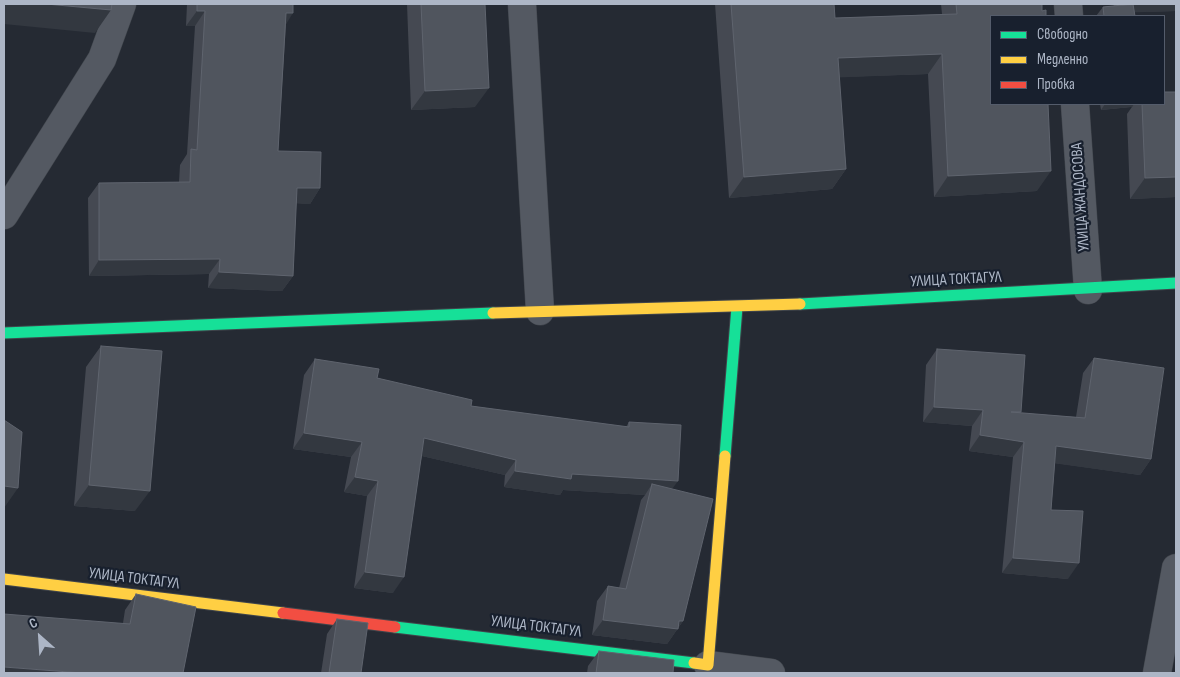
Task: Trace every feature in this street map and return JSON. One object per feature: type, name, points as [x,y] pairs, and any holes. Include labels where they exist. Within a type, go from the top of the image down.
[{"type":"street","points":[[4,216],[102,59],[122,4]]},
{"type":"street","points":[[522,4],[540,311]]},
{"type":"street","name":"УЛИЦА ЖАНДОСОВА","points":[[1075,105],[1088,290]]},
{"type":"street","name":"УЛИЦА ТОКТАГУЛ","points":[[4,333],[540,311],[737,307],[1088,290],[1176,283]]},
{"type":"street","points":[[737,307],[708,665],[771,673]]},
{"type":"street","points":[[1157,673],[1176,568]]},
{"type":"street","name":"УЛИЦА ТОКТАГУЛ","points":[[4,579],[708,665]]},
{"type":"building","points":[[46,4],[112,4],[111,10]]},
{"type":"building","points":[[197,4],[293,4],[293,13],[286,13],[278,151],[321,152],[320,188],[297,188],[293,276],[219,272],[220,259],[99,260],[99,183],[190,182],[191,149],[197,150],[205,11],[197,11]]},
{"type":"building","points":[[421,4],[485,4],[489,88],[425,91]]},
{"type":"building","points":[[731,4],[834,4],[835,18],[957,14],[956,4],[1042,4],[1042,11],[1046,10],[1046,15],[990,15],[990,105],[1048,105],[1051,171],[948,176],[942,54],[838,58],[846,169],[744,177]]},
{"type":"building","points":[[1133,4],[1135,15],[1104,15],[1103,7]]},
{"type":"building","points":[[1165,92],[1176,92],[1176,177],[1145,178],[1142,105],[1165,105]]},
{"type":"building","points":[[101,346],[162,351],[150,491],[89,485]]},
{"type":"building","points":[[937,349],[1025,355],[1021,412],[1011,412],[1085,418],[1094,358],[1164,368],[1151,459],[1056,446],[1051,510],[1083,511],[1079,563],[1013,558],[1024,442],[980,435],[983,410],[934,407]]},
{"type":"building","points":[[315,359],[379,369],[377,378],[472,400],[471,406],[629,427],[629,422],[681,425],[678,481],[572,474],[571,479],[515,471],[516,460],[424,438],[404,577],[365,572],[378,481],[355,477],[362,442],[304,433]]},
{"type":"building","points":[[4,420],[22,432],[18,488],[4,486]]},
{"type":"building","points":[[652,484],[713,499],[683,621],[679,621],[678,629],[603,620],[608,586],[626,589]]},
{"type":"building","points":[[136,594],[196,607],[183,673],[82,673],[4,667],[4,614],[130,624]]},
{"type":"building","points":[[337,619],[368,623],[361,673],[329,673]]},
{"type":"building","points":[[599,651],[674,660],[673,673],[596,673]]},
{"type":"traffic: fast","points":[[800,304],[1176,283]]},
{"type":"traffic: fast","points":[[725,456],[737,307]]},
{"type":"traffic: fast","points":[[4,333],[493,313]]},
{"type":"traffic: fast","points":[[395,627],[694,663]]},
{"type":"traffic: slow","points":[[493,313],[800,304]]},
{"type":"traffic: slow","points":[[694,663],[708,665],[725,456]]},
{"type":"traffic: slow","points":[[4,579],[283,613]]},
{"type":"traffic: jam","points":[[283,613],[395,627]]}]
